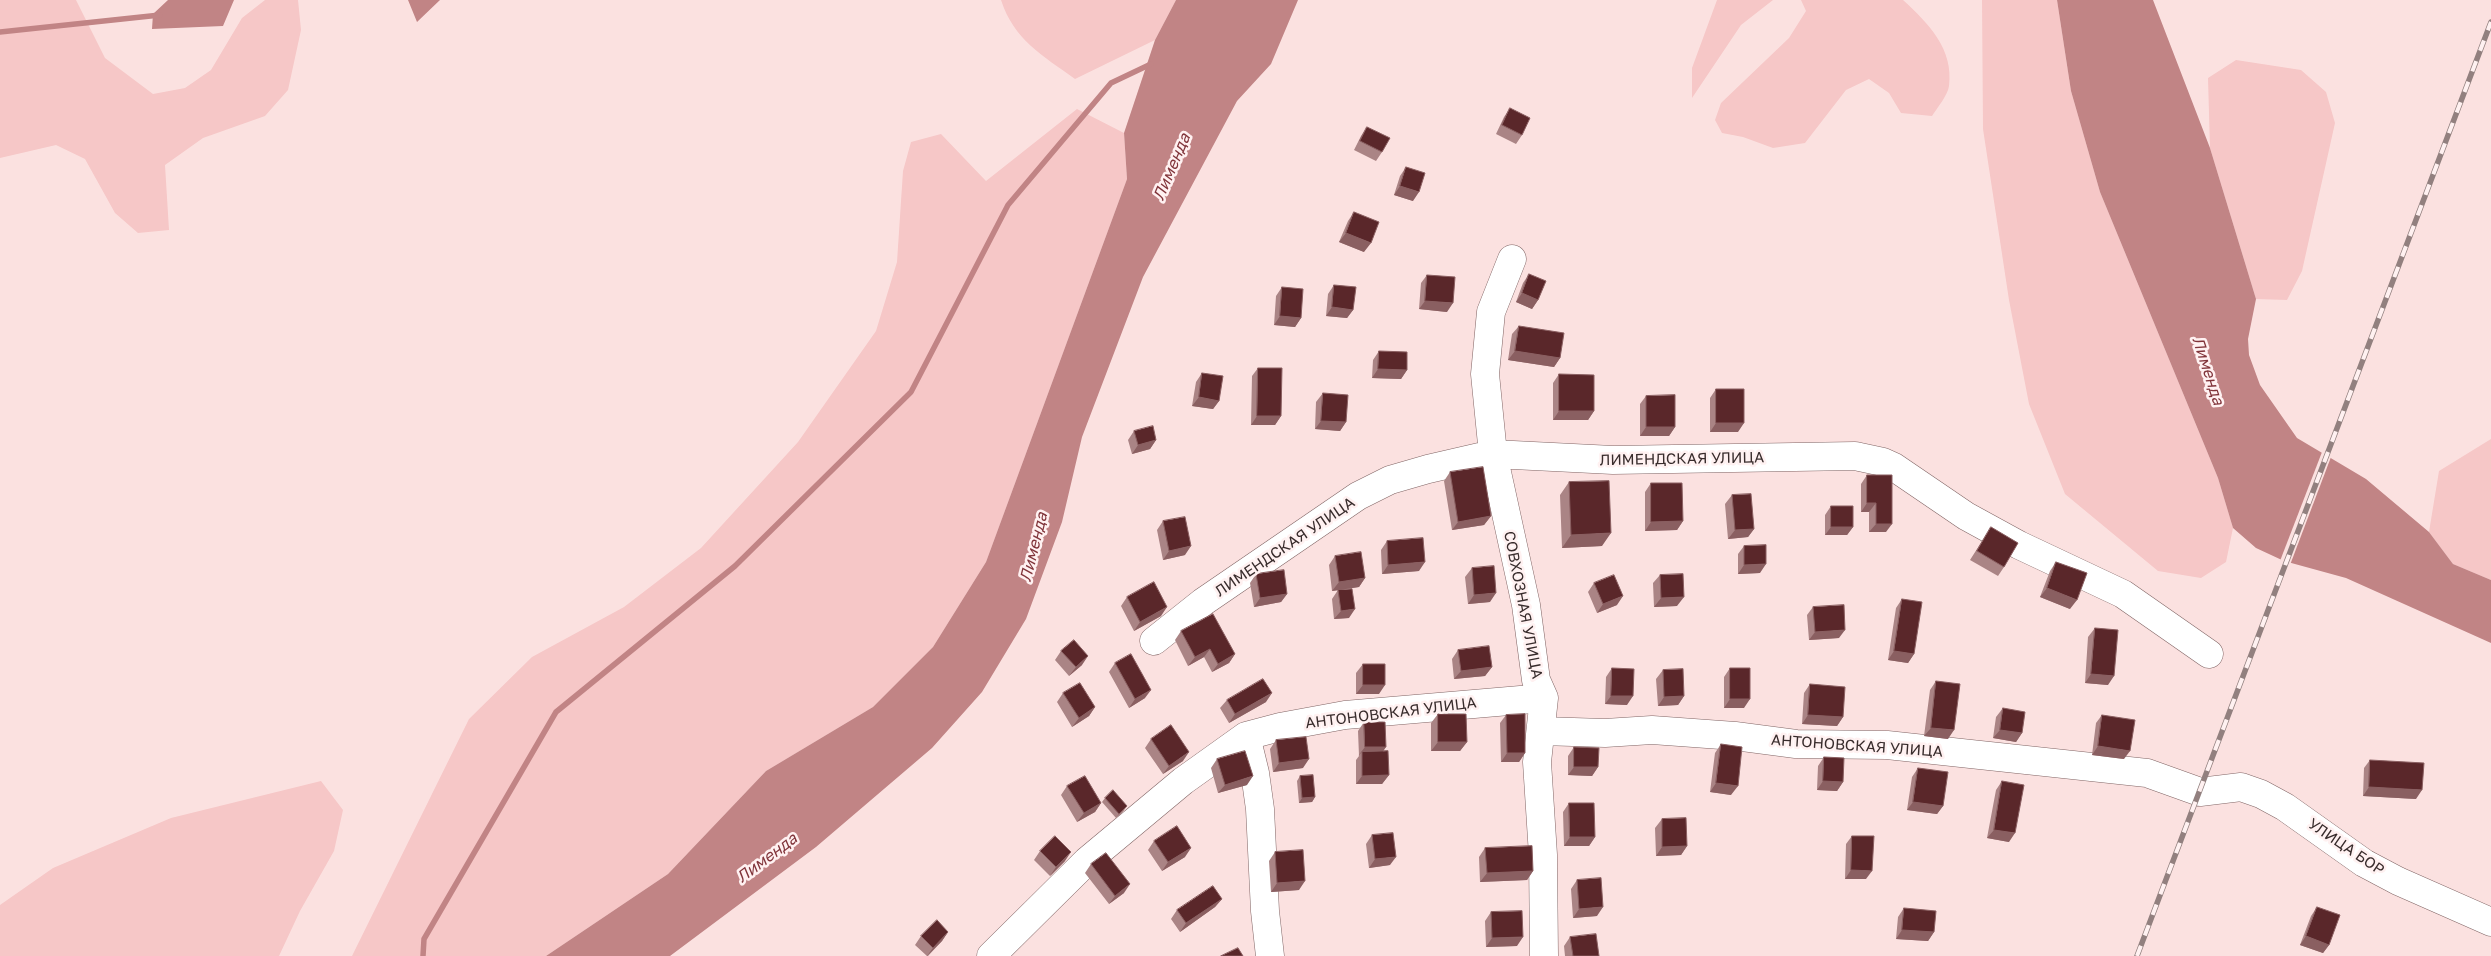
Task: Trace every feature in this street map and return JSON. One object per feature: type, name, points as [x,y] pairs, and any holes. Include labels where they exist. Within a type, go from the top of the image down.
[{"type":"street","name":"СОВХОЗНАЯ УЛИЦА","points":[[1512,259],[1491,312],[1485,374],[1493,454],[1526,605],[1536,680],[1544,698],[1537,762],[1543,856],[1544,956]]},
{"type":"street","name":"ЛИМЕНДСКАЯ УЛИЦА","points":[[1154,641],[1203,602],[1358,496],[1390,480],[1493,454],[1582,460],[1855,456],[1894,467],[1966,516],[2012,541],[2123,594],[2210,654]]},
{"type":"street","name":"АНТОНОВСКАЯ УЛИЦА","points":[[992,956],[1102,848],[1182,781],[1246,736],[1280,727],[1345,715],[1544,698]]},
{"type":"street","name":"АНТОНОВСКАЯ УЛИЦА","points":[[1541,731],[1605,733],[1652,730],[1735,736],[1796,744],[1887,745],[2147,773],[2200,792]]},
{"type":"street","points":[[1246,736],[1255,773],[1260,809],[1265,911],[1270,956]]},
{"type":"street","name":"УЛИЦА БОР","points":[[2200,792],[2241,787],[2261,794],[2310,822],[2364,863],[2398,881],[2491,922]]},
{"type":"shaded area","points":[[0,0],[76,0],[105,58],[153,94],[185,88],[211,70],[242,18],[265,0],[298,0],[301,30],[288,90],[265,116],[203,138],[165,165],[169,230],[138,233],[115,213],[85,159],[56,145],[0,158]]},
{"type":"shaded area","points":[[1001,0],[1176,0],[1155,40],[1075,79],[1030,46],[1013,26]]},
{"type":"shaded area","points":[[1717,0],[1773,0],[1741,25],[1692,98],[1692,68]]},
{"type":"shaded area","points":[[1801,0],[1903,0],[1930,28],[1943,49],[1947,60],[1949,73],[1948,90],[1932,116],[1901,113],[1889,93],[1869,79],[1846,90],[1805,143],[1773,148],[1743,137],[1722,133],[1715,120],[1721,103],[1789,38],[1806,11]]},
{"type":"shaded area","points":[[1982,0],[2057,0],[2071,91],[2100,192],[2218,478],[2233,528],[2226,562],[2201,578],[2158,571],[2065,494],[2029,404],[2009,300],[1983,129]]},
{"type":"shaded area","points":[[2236,60],[2301,70],[2326,92],[2335,123],[2302,271],[2287,300],[2256,299],[2210,148],[2208,78]]},
{"type":"shaded area","points":[[1077,109],[1124,133],[1127,179],[986,562],[933,647],[873,707],[766,771],[668,874],[546,956],[352,956],[469,719],[532,657],[624,607],[701,548],[798,442],[876,331],[897,262],[903,171],[911,142],[941,134],[986,181]]},
{"type":"shaded area","points":[[2491,439],[2491,580],[2453,564],[2429,532],[2439,471]]},
{"type":"shaded area","points":[[321,781],[343,810],[334,851],[300,911],[279,956],[0,956],[0,905],[53,868],[171,818]]},
{"type":"water","points":[[168,0],[234,0],[223,26],[152,29],[153,14]]},
{"type":"water","points":[[408,0],[440,0],[417,22]]},
{"type":"water","name":"Лименда","points":[[1176,0],[1298,0],[1271,64],[1237,101],[1143,277],[1082,437],[1062,522],[1026,619],[982,692],[932,748],[816,847],[670,956],[546,956],[668,874],[766,771],[873,707],[933,647],[986,562],[1127,179],[1124,133],[1155,40]]},
{"type":"water","name":"Лименда","points":[[2057,0],[2153,0],[2210,148],[2256,299],[2248,339],[2249,355],[2260,385],[2297,438],[2366,479],[2429,532],[2453,564],[2491,580],[2491,643],[2346,578],[2284,561],[2256,548],[2233,528],[2218,478],[2100,192],[2071,91]]},
{"type":"pier","points":[[2322,452],[2331,457],[2290,565],[2280,561]]},
{"type":"building","points":[[1510,108],[1530,118],[1522,135],[1502,125]]},
{"type":"building","points":[[1367,127],[1390,138],[1382,152],[1360,141]]},
{"type":"building","points":[[1406,167],[1425,173],[1419,192],[1400,186]]},
{"type":"building","points":[[1354,212],[1379,222],[1371,243],[1346,233]]},
{"type":"building","points":[[1529,274],[1546,281],[1538,300],[1522,293]]},
{"type":"building","points":[[1427,275],[1455,277],[1453,303],[1425,301]]},
{"type":"building","points":[[1334,285],[1356,287],[1353,310],[1332,307]]},
{"type":"building","points":[[1282,287],[1303,289],[1301,318],[1280,316]]},
{"type":"building","points":[[1519,326],[1564,333],[1560,358],[1515,351]]},
{"type":"building","points":[[1379,351],[1407,352],[1407,370],[1378,369]]},
{"type":"building","points":[[1258,368],[1282,368],[1281,416],[1257,416]]},
{"type":"building","points":[[1202,373],[1223,376],[1219,401],[1199,397]]},
{"type":"building","points":[[1559,374],[1594,375],[1594,411],[1559,411]]},
{"type":"building","points":[[1716,389],[1744,389],[1744,423],[1716,423]]},
{"type":"building","points":[[1323,393],[1348,395],[1346,422],[1321,421]]},
{"type":"building","points":[[1675,395],[1675,427],[1646,427],[1646,396]]},
{"type":"building","points":[[1153,426],[1156,440],[1138,445],[1134,431]]},
{"type":"building","points":[[1483,467],[1491,516],[1458,522],[1450,472]]},
{"type":"building","points":[[1867,475],[1892,475],[1892,524],[1876,524],[1876,503],[1867,503]]},
{"type":"building","points":[[1609,481],[1611,533],[1571,535],[1569,482]]},
{"type":"building","points":[[1651,483],[1682,483],[1683,521],[1651,522]]},
{"type":"building","points":[[1751,494],[1754,529],[1735,530],[1732,495]]},
{"type":"building","points":[[1831,506],[1853,506],[1853,527],[1831,527]]},
{"type":"building","points":[[1185,517],[1191,546],[1169,551],[1163,521]]},
{"type":"building","points":[[1991,527],[2018,543],[2004,567],[1977,551]]},
{"type":"building","points":[[1423,538],[1425,562],[1388,565],[1387,541]]},
{"type":"building","points":[[1766,545],[1766,564],[1744,565],[1744,546]]},
{"type":"building","points":[[1361,552],[1365,578],[1339,582],[1335,556]]},
{"type":"building","points":[[2056,562],[2087,573],[2077,600],[2047,588]]},
{"type":"building","points":[[1494,566],[1496,593],[1474,595],[1472,568]]},
{"type":"building","points":[[1284,570],[1287,594],[1260,598],[1256,574]]},
{"type":"building","points":[[1683,574],[1684,597],[1661,598],[1660,575]]},
{"type":"building","points":[[1614,575],[1623,596],[1603,604],[1594,583]]},
{"type":"building","points":[[1154,582],[1167,607],[1140,622],[1127,597]]},
{"type":"building","points":[[1352,589],[1355,609],[1341,611],[1338,590]]},
{"type":"building","points":[[1902,599],[1922,602],[1914,654],[1894,651]]},
{"type":"building","points":[[1844,605],[1845,630],[1815,632],[1813,607]]},
{"type":"building","points":[[1213,614],[1235,654],[1218,664],[1210,649],[1195,657],[1181,631]]},
{"type":"building","points":[[2095,628],[2118,630],[2114,676],[2091,674]]},
{"type":"building","points":[[1074,640],[1088,656],[1076,667],[1061,651]]},
{"type":"building","points":[[1489,646],[1492,667],[1461,671],[1458,650]]},
{"type":"building","points":[[1131,654],[1151,690],[1135,699],[1115,663]]},
{"type":"building","points":[[1363,664],[1385,664],[1385,685],[1363,685]]},
{"type":"building","points":[[1612,668],[1634,669],[1633,696],[1611,696]]},
{"type":"building","points":[[1730,668],[1750,668],[1750,699],[1730,699]]},
{"type":"building","points":[[1683,669],[1684,696],[1664,697],[1663,670]]},
{"type":"building","points":[[1263,679],[1272,693],[1235,714],[1227,700]]},
{"type":"building","points":[[1936,681],[1960,684],[1954,730],[1931,728]]},
{"type":"building","points":[[1080,683],[1095,707],[1079,718],[1063,693]]},
{"type":"building","points":[[1810,684],[1845,687],[1843,717],[1808,715]]},
{"type":"building","points":[[2003,708],[2025,712],[2022,733],[2000,730]]},
{"type":"building","points":[[1438,714],[1466,714],[1467,742],[1438,742]]},
{"type":"building","points":[[1525,714],[1525,753],[1507,753],[1506,715]]},
{"type":"building","points":[[2102,715],[2135,720],[2130,751],[2098,746]]},
{"type":"building","points":[[1364,722],[1385,722],[1386,747],[1365,747]]},
{"type":"building","points":[[1171,725],[1189,752],[1169,766],[1151,739]]},
{"type":"building","points":[[1306,737],[1309,759],[1279,763],[1276,740]]},
{"type":"building","points":[[1721,744],[1742,747],[1738,786],[1716,783]]},
{"type":"building","points":[[1574,747],[1599,748],[1598,767],[1574,767]]},
{"type":"building","points":[[1245,751],[1253,776],[1225,785],[1217,759]]},
{"type":"building","points":[[1388,751],[1389,775],[1362,776],[1362,752]]},
{"type":"building","points":[[1824,757],[1844,758],[1843,782],[1823,781]]},
{"type":"building","points":[[2370,760],[2424,763],[2422,790],[2369,787]]},
{"type":"building","points":[[1918,768],[1948,772],[1943,806],[1913,802]]},
{"type":"building","points":[[1313,775],[1315,797],[1302,798],[1300,776]]},
{"type":"building","points":[[1085,776],[1101,803],[1084,813],[1067,786]]},
{"type":"building","points":[[2002,781],[2024,785],[2015,833],[1994,830]]},
{"type":"building","points":[[1113,790],[1127,806],[1119,814],[1105,798]]},
{"type":"building","points":[[1569,803],[1594,803],[1595,837],[1570,837]]},
{"type":"building","points":[[1686,818],[1687,846],[1662,847],[1662,819]]},
{"type":"building","points":[[1177,826],[1191,848],[1168,862],[1154,841]]},
{"type":"building","points":[[1393,833],[1396,857],[1375,859],[1372,835]]},
{"type":"building","points":[[1055,836],[1071,852],[1056,867],[1040,851]]},
{"type":"building","points":[[1852,836],[1874,836],[1872,871],[1851,870]]},
{"type":"building","points":[[1532,846],[1533,871],[1487,873],[1485,848]]},
{"type":"building","points":[[1303,850],[1305,881],[1277,883],[1275,852]]},
{"type":"building","points":[[1106,853],[1130,884],[1115,896],[1091,864]]},
{"type":"building","points":[[1601,878],[1603,907],[1579,909],[1577,880]]},
{"type":"building","points":[[1213,886],[1222,899],[1186,923],[1177,910]]},
{"type":"building","points":[[2317,907],[2340,915],[2329,945],[2306,936]]},
{"type":"building","points":[[1904,908],[1936,911],[1934,932],[1902,930]]},
{"type":"building","points":[[1522,911],[1523,937],[1492,938],[1491,912]]},
{"type":"building","points":[[937,920],[948,932],[933,948],[921,936]]},
{"type":"building","points":[[1596,934],[1599,956],[1573,956],[1570,937]]},
{"type":"building","points":[[1238,948],[1243,956],[1221,956]]},
{"type":"waterway","points":[[0,32],[160,15]]},
{"type":"waterway","points":[[423,956],[424,939],[556,712],[735,566],[911,392],[1008,205],[1111,83],[1151,64]]},
{"type":"railway","points":[[2137,956],[2491,22]]}]
